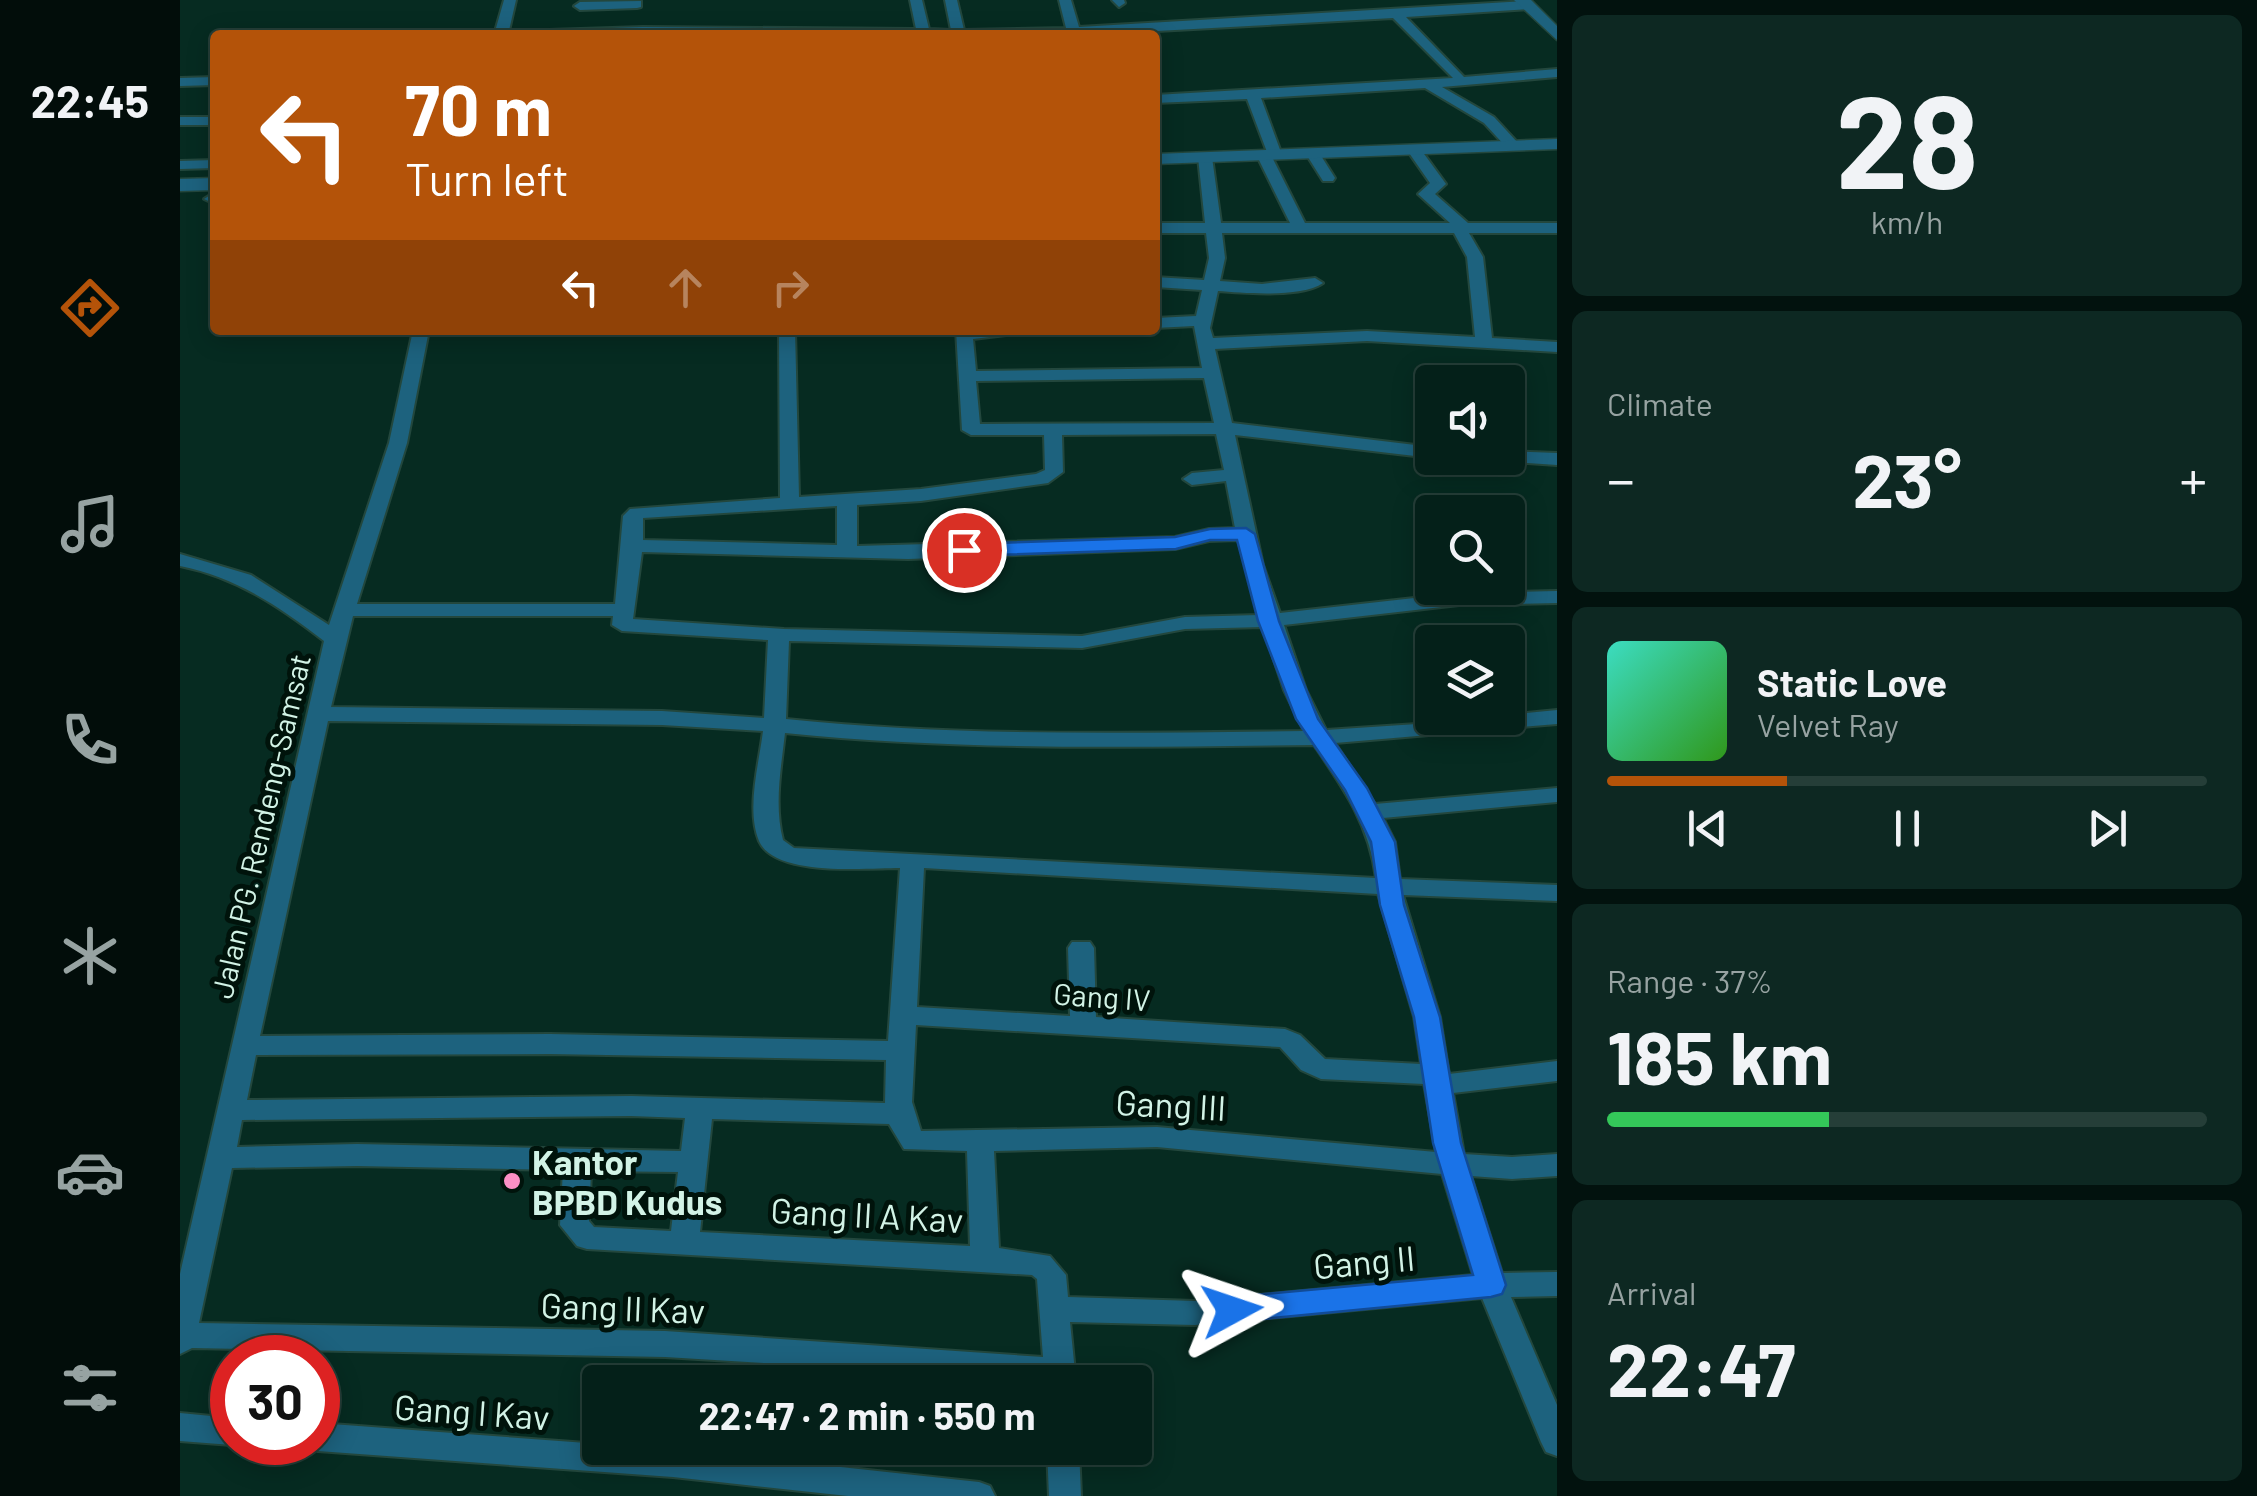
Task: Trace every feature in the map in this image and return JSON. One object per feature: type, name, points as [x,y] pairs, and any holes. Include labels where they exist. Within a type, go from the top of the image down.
[{"type":"street","points":[[502,30],[510,0]]},
{"type":"street","points":[[916,0],[923,30]]},
{"type":"street","points":[[951,0],[957,30]]},
{"type":"street","points":[[1066,0],[1073,30]]},
{"type":"street","points":[[1313,0],[1341,18]]},
{"type":"street","points":[[588,30],[580,3],[638,4]]},
{"type":"street","points":[[1131,30],[1525,3],[1557,35]]},
{"type":"street","points":[[1226,9],[1238,23]]},
{"type":"street","points":[[1395,13],[1458,75]]},
{"type":"street","points":[[1160,96],[1423,82],[1458,75],[1557,70]]},
{"type":"street","points":[[1160,96],[1253,96],[1557,70]]},
{"type":"street","points":[[180,82],[210,81]]},
{"type":"street","points":[[1423,82],[1483,116],[1513,146]]},
{"type":"street","points":[[1253,96],[1270,155],[1301,230]]},
{"type":"street","points":[[180,122],[210,121]]},
{"type":"street","points":[[1160,159],[1557,144]]},
{"type":"street","points":[[1414,150],[1438,184],[1426,194],[1461,228],[1475,257],[1484,344]]},
{"type":"street","points":[[1313,154],[1328,178]]},
{"type":"street","points":[[1206,157],[1217,258],[1204,321],[1205,344],[1268,621],[1307,719],[1368,812],[1383,842],[1390,888],[1427,1017],[1454,1164],[1491,1285],[1557,1442]]},
{"type":"street","points":[[180,165],[210,164]]},
{"type":"street","points":[[180,185],[210,193]]},
{"type":"street","points":[[1160,228],[1557,228]]},
{"type":"street","points":[[1160,282],[1262,289],[1315,283]]},
{"type":"street","points":[[1160,323],[1204,321]]},
{"type":"street","name":"Jalan PG. Rendeng-Samsat","points":[[181,1338],[335,639],[398,443],[420,335]]},
{"type":"street","points":[[787,335],[790,504]]},
{"type":"street","points":[[964,335],[971,430],[1224,428],[1415,450]]},
{"type":"street","points":[[1205,344],[1367,336],[1557,347]]},
{"type":"street","points":[[968,376],[1210,373]]},
{"type":"street","points":[[1053,430],[1055,465],[1050,476],[948,492],[638,513],[633,516],[633,546],[622,610],[624,627],[1067,642],[1185,623],[1268,621],[1458,599],[1557,597]]},
{"type":"street","points":[[1525,458],[1557,459]]},
{"type":"street","points":[[1192,479],[1233,475]]},
{"type":"street","points":[[846,552],[847,500]]},
{"type":"street","points":[[633,546],[846,552],[1121,546],[1246,534]]},
{"type":"street","points":[[180,560],[236,572],[284,600],[335,639]]},
{"type":"street","points":[[346,610],[622,610]]},
{"type":"street","points":[[778,635],[766,824],[770,840],[778,850],[798,858],[912,860],[1390,888],[1557,893]]},
{"type":"street","points":[[318,714],[643,717],[891,737],[1002,741],[1318,738],[1557,717]]},
{"type":"street","points":[[1368,812],[1557,794]]},
{"type":"street","points":[[231,1110],[700,1108],[898,1114],[912,860]]},
{"type":"street","points":[[1081,948],[1083,1027]]},
{"type":"street","name":"Gang IV","points":[[904,1015],[1285,1038],[1300,1046],[1307,1062],[1320,1069],[1437,1080],[1557,1071]]},
{"type":"street","points":[[245,1046],[550,1044],[902,1051]]},
{"type":"street","points":[[684,1241],[700,1108]]},
{"type":"street","name":"Gang III","points":[[898,1114],[904,1136],[914,1142],[1157,1137],[1454,1164],[1557,1166]]},
{"type":"street","points":[[980,1140],[985,1258]]},
{"type":"street","points":[[220,1158],[358,1156],[694,1162]]},
{"type":"street","name":"Gang II A Kav","points":[[577,1162],[574,1225],[582,1235],[1040,1264],[1051,1275],[1057,1309]]},
{"type":"street","name":"Gang II","points":[[1057,1309],[1194,1313],[1491,1285],[1557,1284]]},
{"type":"street","points":[[1057,1309],[1060,1365]]},
{"type":"street","name":"Gang II Kav","points":[[181,1338],[665,1344],[917,1365]]},
{"type":"street","points":[[180,1428],[210,1430]]},
{"type":"street","name":"Gang I Kav","points":[[340,1439],[673,1463],[979,1496]]},
{"type":"street","points":[[1064,1465],[1065,1496]]},
{"type":"place","name":"Kantor BPBD Kudus","points":[[512,1181]]},
{"type":"route","points":[[964,550],[1176,543],[1210,534],[1246,534],[1268,621],[1307,719],[1356,788],[1383,842],[1392,905],[1427,1017],[1447,1143],[1491,1285],[1232,1310]]}]
